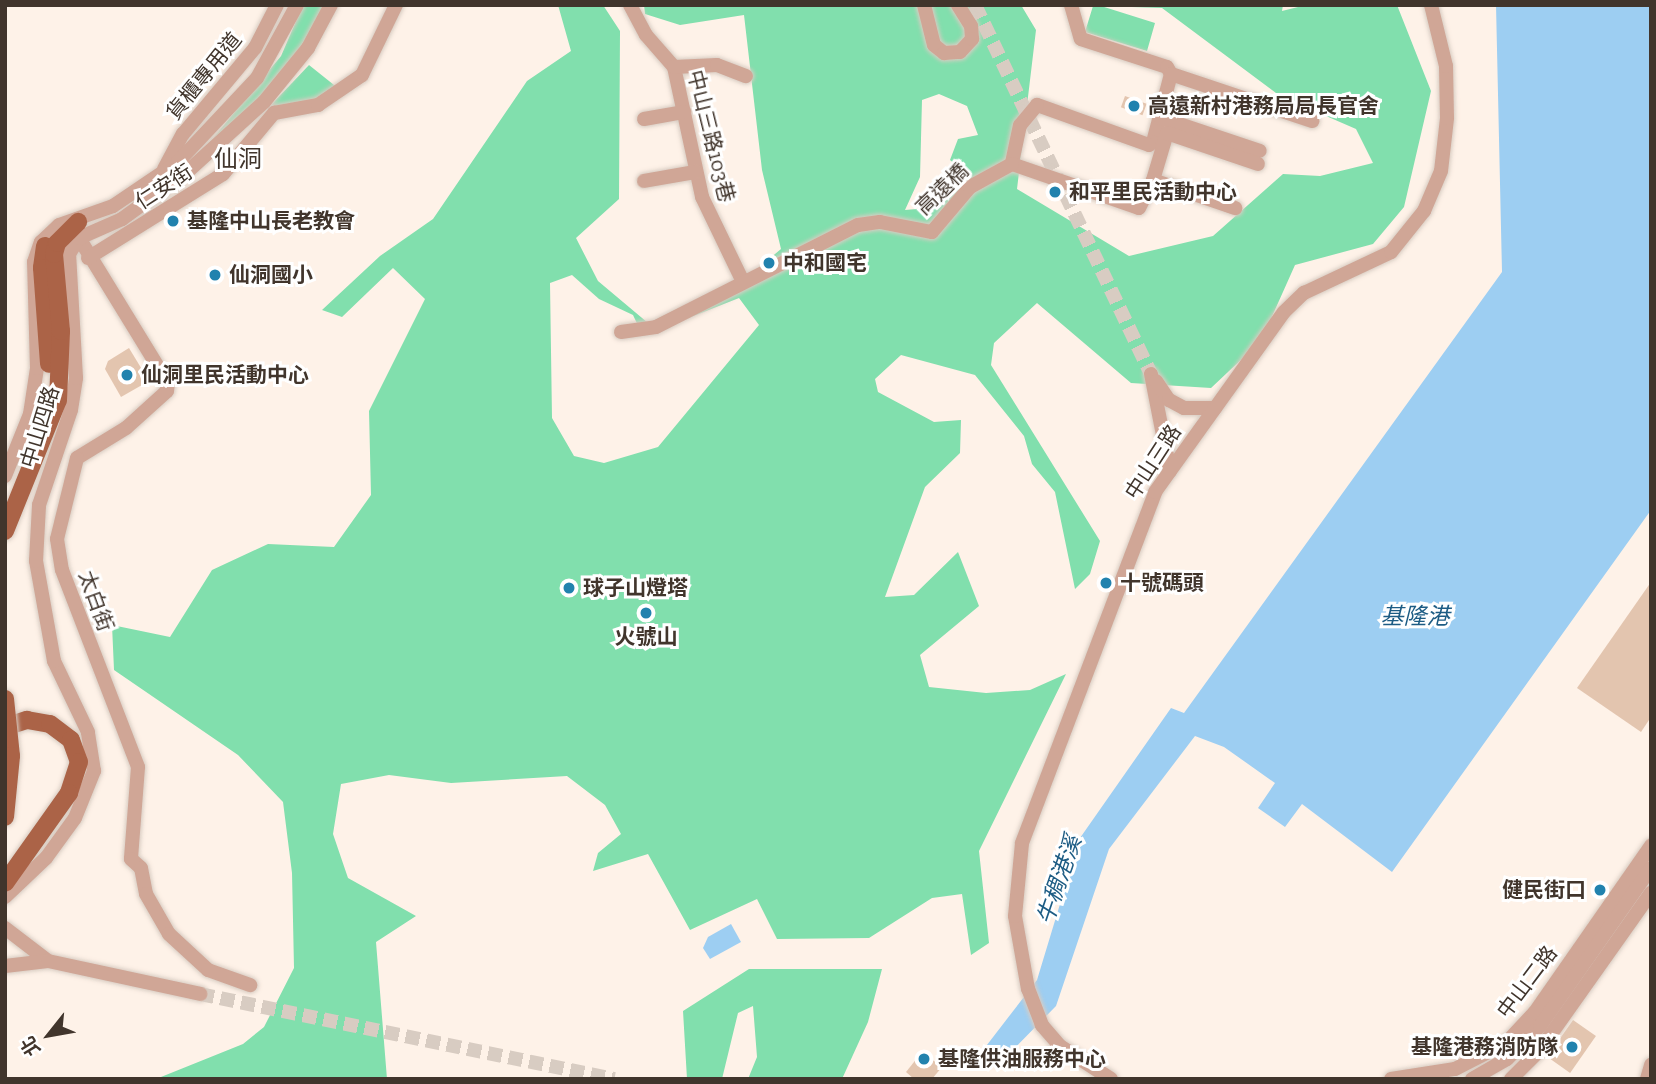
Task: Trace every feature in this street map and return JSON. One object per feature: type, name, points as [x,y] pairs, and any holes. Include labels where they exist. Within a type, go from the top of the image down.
[{"type":"main road","points":[[5,507],[46,398],[50,354],[47,243],[78,230]]},
{"type":"main road","points":[[5,531],[58,400],[62,355],[49,283]]},
{"type":"main road","points":[[5,699],[11,756],[5,817]]},
{"type":"main road","points":[[5,727],[27,720],[50,724],[71,740],[79,762],[69,793],[7,881]]},
{"type":"street","name":"貨櫃專用道","points":[[162,173],[183,134],[255,48],[277,5]]},
{"type":"street","points":[[78,230],[162,173],[257,78],[297,5]]},
{"type":"street","points":[[5,476],[30,414],[37,368],[35,257],[54,229],[78,230],[122,219],[163,191],[264,102],[309,48],[331,5]]},
{"type":"street","name":"仁安街","points":[[88,258],[223,174],[274,113],[318,105],[362,75],[396,5]]},
{"type":"street","name":"中山三路103巷","points":[[630,5],[646,36],[674,67],[695,172],[715,229],[743,282]]},
{"type":"street","points":[[924,5],[934,45],[944,53],[960,52],[972,39],[971,26],[958,5]]},
{"type":"street","points":[[1071,5],[1081,39],[1167,67],[1171,75],[1161,118],[1149,145],[1037,105],[1020,125],[1012,164],[1139,208],[1153,180],[1167,133],[1259,157],[1161,118]]},
{"type":"street","name":"中山三路","points":[[1111,1079],[1078,1061],[1042,1025],[1028,989],[1015,916],[1022,843],[1139,521],[1170,471],[1304,293],[1391,252],[1424,211],[1441,171],[1447,118],[1446,66],[1431,5]]},
{"type":"street","points":[[674,67],[717,65],[746,76]]},
{"type":"street","points":[[1171,75],[1312,121]]},
{"type":"street","points":[[644,119],[684,111]]},
{"type":"street","name":"高遠橋","points":[[743,282],[858,225],[880,222],[917,233],[932,232],[970,187],[1012,164]]},
{"type":"street","points":[[644,181],[695,172]]},
{"type":"street","points":[[1153,180],[1235,208]]},
{"type":"street","name":"太白街","points":[[78,230],[88,258],[168,383],[167,391],[126,428],[77,458],[57,539],[62,570],[138,767],[131,859],[141,868],[146,894],[169,934],[208,970],[250,985]]},
{"type":"street","name":"中山四路","points":[[5,897],[46,858],[75,818],[94,771],[88,732],[54,661],[35,542],[44,485],[75,389],[77,334],[68,263],[78,230]]},
{"type":"street","points":[[621,332],[656,327],[743,282]]},
{"type":"street","points":[[1170,471],[1151,374],[1169,400],[1189,409],[1215,408]]},
{"type":"street","name":"中山二路","points":[[1391,1079],[1455,1069],[1506,1043],[1535,1012],[1651,846]]},
{"type":"street","name":"中山二路","points":[[1472,1079],[1507,1059],[1540,1026],[1651,868]]},
{"type":"street","points":[[1511,1079],[1539,1051],[1651,893]]},
{"type":"street","points":[[5,928],[48,961]]},
{"type":"street","points":[[5,966],[48,961],[200,994]]},
{"type":"street","points":[[1647,1079],[1651,1065]]},
{"type":"green space","points":[[303,5],[326,5],[290,66],[256,105],[210,142],[281,56]]},
{"type":"green space","points":[[558,5],[603,5],[620,31],[619,199],[576,238],[598,281],[648,323],[750,275],[781,249],[762,170],[744,15],[680,25],[645,14],[644,5],[1021,5],[1036,30],[1017,189],[1129,256],[1213,236],[1283,174],[1320,176],[1373,163],[1356,129],[1280,96],[1162,8],[1101,6],[1155,23],[1147,51],[1085,32],[1093,6],[1080,5],[1283,5],[1282,11],[1306,5],[1397,5],[1431,91],[1404,207],[1373,244],[1295,265],[1261,341],[1211,388],[1131,383],[1037,303],[994,343],[991,365],[1100,541],[1090,574],[1075,589],[1055,492],[1032,464],[1024,436],[975,375],[901,355],[875,379],[878,392],[934,422],[961,420],[960,453],[925,487],[885,597],[914,595],[958,552],[979,606],[920,655],[929,687],[986,693],[1030,690],[1066,674],[979,851],[989,943],[971,955],[962,894],[932,898],[869,938],[777,939],[757,899],[690,930],[648,854],[593,871],[598,853],[621,834],[605,805],[567,776],[451,783],[389,775],[341,784],[333,834],[348,878],[416,916],[376,942],[387,1079],[156,1079],[243,1044],[264,1027],[294,968],[292,873],[283,802],[238,755],[114,670],[112,625],[170,637],[212,570],[268,544],[334,547],[371,495],[369,411],[425,299],[393,268],[342,317],[322,310],[380,256],[433,219],[527,81],[571,51]],"holes":[[[939,94],[967,106],[978,135],[958,139],[950,160],[967,175],[940,207],[905,210],[920,177],[922,100]],[[572,275],[599,299],[633,315],[643,336],[739,298],[759,325],[658,447],[604,463],[574,456],[552,418],[550,283]]]},
{"type":"green space","points":[[309,65],[339,89],[317,104],[276,111],[271,105]]},
{"type":"green space","points":[[749,969],[882,969],[868,1022],[842,1079],[748,1079],[757,1057],[753,1006],[738,1013],[722,1079],[687,1079],[683,1011]]},
{"type":"water","name":"基隆港","points":[[1496,5],[1651,5],[1651,510],[1392,872],[1302,804],[1285,827],[1258,808],[1275,783],[1224,747],[1195,736],[1109,849],[1056,1006],[997,1066],[980,1054],[1037,980],[1080,838],[1171,708],[1184,713],[1502,272]]},
{"type":"water","points":[[731,924],[741,942],[710,959],[703,948],[708,937]]},
{"type":"building","name":"高遠新村港務局局長官舍","points":[[1125,96],[1147,104],[1143,115],[1121,107]]},
{"type":"building","name":"仙洞里民活動中心","points":[[129,348],[149,381],[121,397],[105,369],[108,361]]},
{"type":"building","points":[[1651,582],[1651,717],[1641,732],[1577,688]]},
{"type":"building","name":"基隆港務消防隊","points":[[1573,1020],[1596,1036],[1570,1073],[1547,1057]]},
{"type":"building","name":"基隆供油服務中心","points":[[922,1052],[942,1067],[932,1079],[914,1079],[906,1072]]},
{"type":"tunnel","points":[[975,5],[1151,374]]},
{"type":"tunnel","points":[[200,994],[614,1079]]},
{"type":"place","name":"高遠新村港務局局長官舍","points":[[1134,106]]},
{"type":"place","name":"和平里民活動中心","points":[[1055,192]]},
{"type":"place","name":"基隆中山長老教會","points":[[173,221]]},
{"type":"place","name":"中和國宅","points":[[769,263]]},
{"type":"place","name":"仙洞國小","points":[[215,275]]},
{"type":"place","name":"仙洞里民活動中心","points":[[127,375]]},
{"type":"place","name":"十號碼頭","points":[[1106,583]]},
{"type":"place","name":"球子山燈塔","points":[[569,588]]},
{"type":"place","name":"火號山","points":[[646,613]]},
{"type":"place","name":"健民街口","points":[[1600,890]]},
{"type":"place","name":"基隆港務消防隊","points":[[1572,1047]]},
{"type":"place","name":"基隆供油服務中心","points":[[924,1059]]},
{"type":"district","name":"仙洞","points":[[238,159]]},
{"type":"water label","name":"牛稠港溪","points":[[1059,880]]}]
